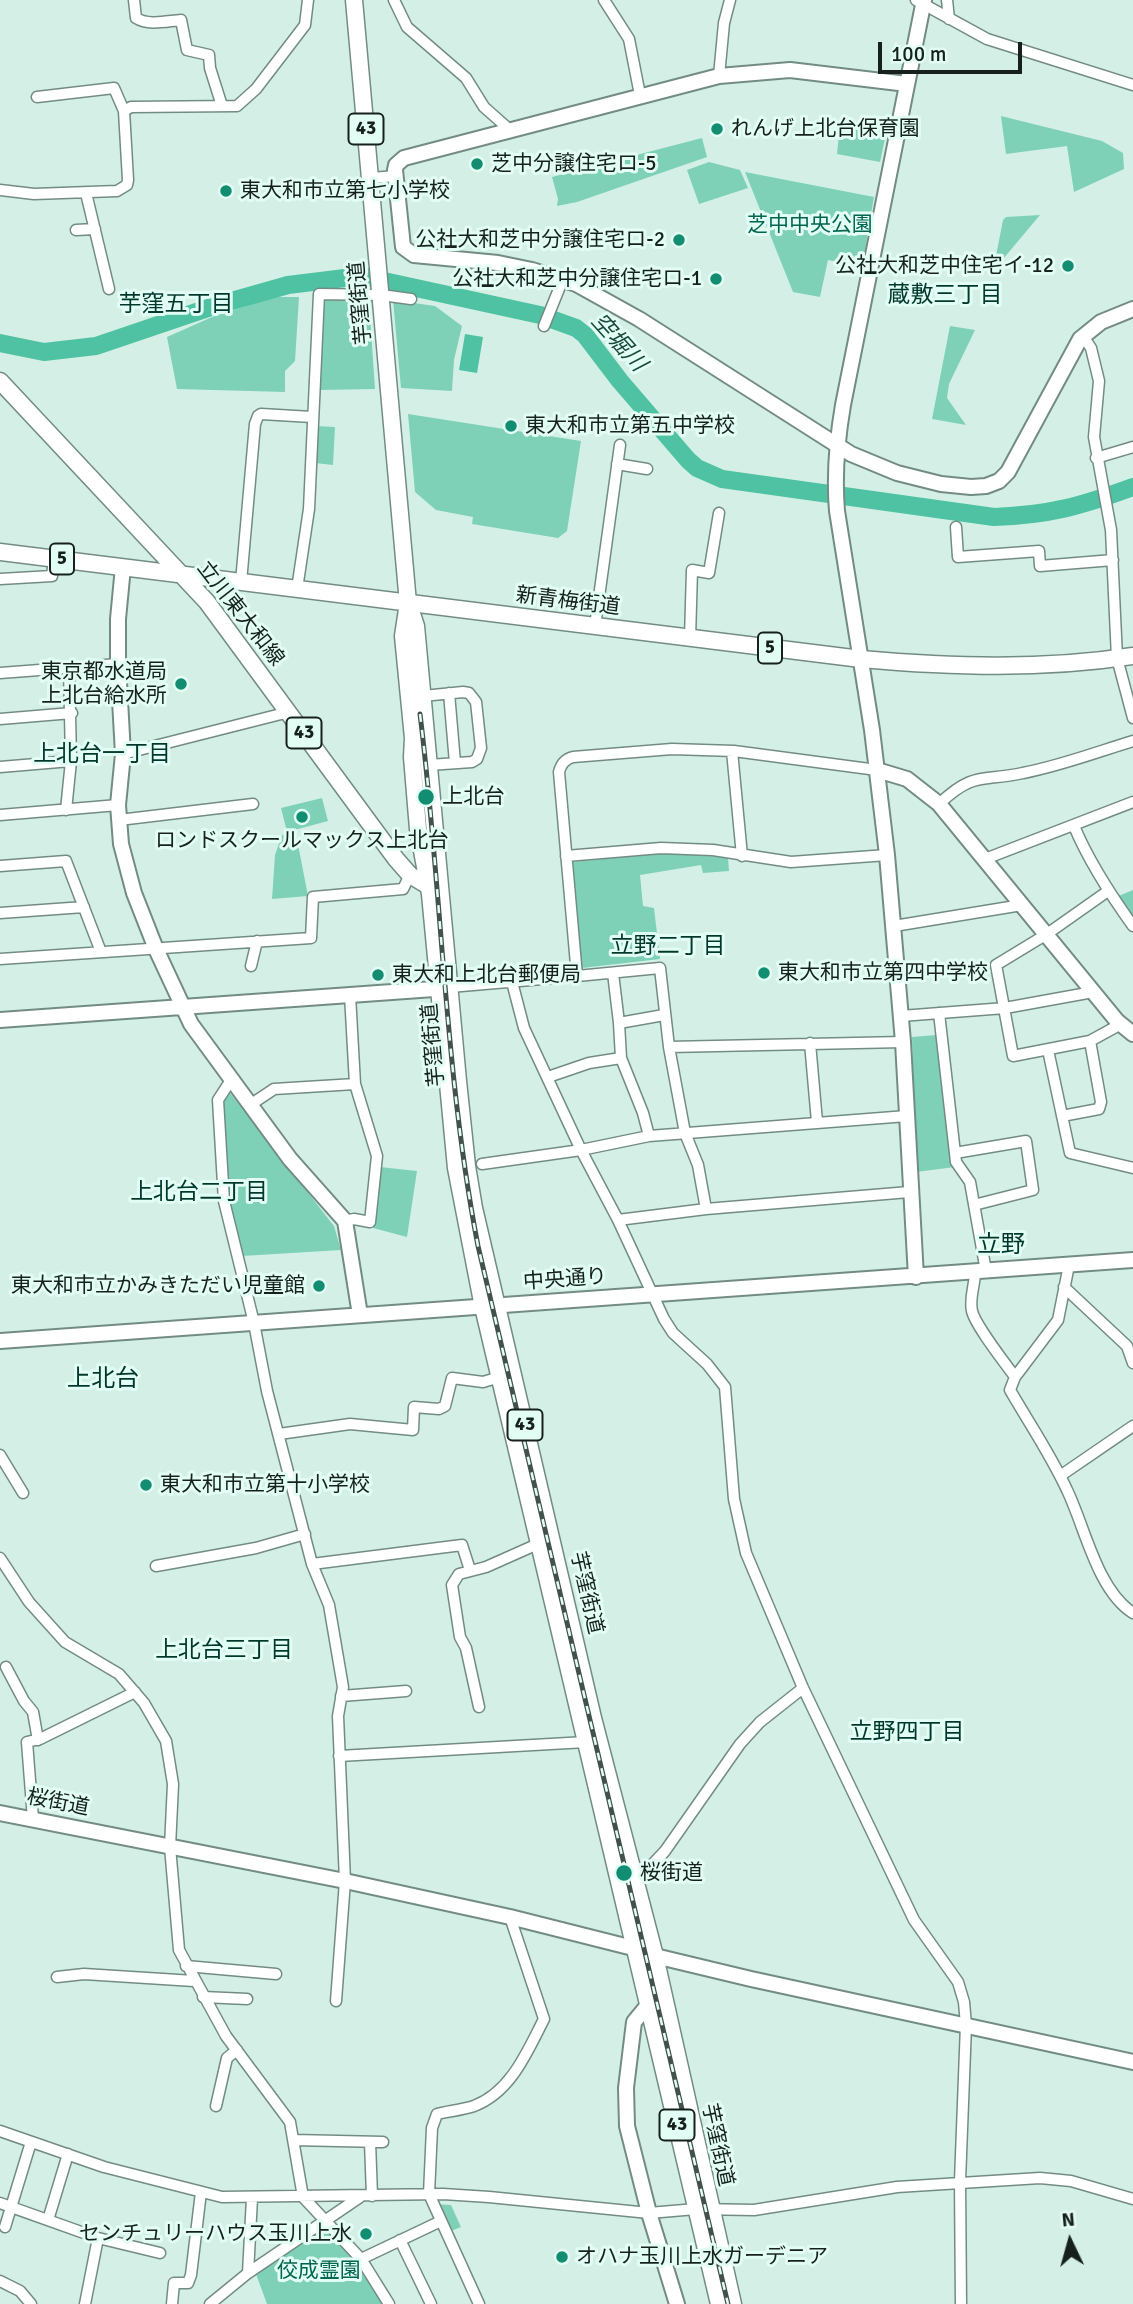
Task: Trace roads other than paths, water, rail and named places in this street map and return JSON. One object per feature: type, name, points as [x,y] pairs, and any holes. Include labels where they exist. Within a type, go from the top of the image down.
[{"type":"main road","name":"芋窪街道","points":[[354,0],[408,603],[403,636],[418,829],[434,886]]},
{"type":"main road","name":"立川東大和線","points":[[0,381],[210,605],[410,875],[434,886]]},
{"type":"main road","name":"新青梅街道","points":[[0,552],[860,659],[984,666],[1125,657]]},
{"type":"main road","points":[[210,605],[223,580]]},
{"type":"main road","name":"芋窪街道","points":[[408,603],[416,626],[423,696],[434,886],[444,988],[467,1166],[500,1377],[633,1948],[703,2210],[733,2304]]},
{"type":"main road","name":"芋窪街道","points":[[490,1307],[655,1956],[719,2304]]},
{"type":"street","points":[[134,0],[136,18],[139,21],[145,23],[181,20],[187,50],[209,55],[210,68],[222,106]]},
{"type":"street","points":[[124,111],[131,107],[237,106],[256,89],[305,25],[307,0]]},
{"type":"street","points":[[394,0],[407,27],[466,78],[484,107],[510,130]]},
{"type":"street","points":[[604,0],[629,40],[640,95]]},
{"type":"street","points":[[719,76],[724,23],[730,0]]},
{"type":"street","points":[[947,0],[949,19]]},
{"type":"street","points":[[916,1277],[894,926],[877,770],[837,511],[836,444],[921,1],[987,39],[1133,85]]},
{"type":"street","points":[[907,84],[790,70],[719,76],[404,158],[396,165],[403,247],[410,254],[498,263],[563,279],[606,299],[639,319],[851,454],[918,479],[971,487],[986,486],[999,481],[1014,463],[1080,339],[1101,322],[1133,309]]},
{"type":"street","points":[[0,190],[34,194],[86,193],[117,191],[127,185],[124,111],[114,88],[37,97]]},
{"type":"street","points":[[371,178],[396,176]]},
{"type":"street","points":[[86,193],[109,289]]},
{"type":"street","points":[[76,230],[95,229]]},
{"type":"street","points":[[544,326],[563,279]]},
{"type":"street","points":[[297,589],[309,509],[319,294],[381,291],[411,299]]},
{"type":"street","points":[[1080,339],[1087,342],[1091,348],[1099,381],[1094,437],[1096,458],[1108,511],[1133,718]]},
{"type":"street","points":[[241,582],[255,424],[258,416],[312,417]]},
{"type":"street","points":[[595,626],[620,445]]},
{"type":"street","points":[[1096,458],[1133,447]]},
{"type":"street","points":[[617,464],[647,470]]},
{"type":"street","points":[[690,638],[692,570],[709,573],[719,513]]},
{"type":"street","points":[[956,527],[958,557],[1039,551],[1040,566],[1113,560]]},
{"type":"street","points":[[0,579],[52,576],[54,558]]},
{"type":"street","points":[[123,567],[118,620],[123,754],[119,813],[121,844],[134,893],[191,1024],[290,1159],[345,1221],[360,1315]]},
{"type":"street","points":[[0,673],[118,664]]},
{"type":"street","points":[[66,810],[71,761],[69,667]]},
{"type":"street","points":[[411,715],[415,703],[423,696],[463,692],[474,697],[481,748],[477,759],[429,765]]},
{"type":"street","points":[[449,693],[455,763]]},
{"type":"street","points":[[123,754],[289,712]]},
{"type":"street","points":[[0,719],[72,713]]},
{"type":"street","points":[[939,804],[957,787],[976,778],[1023,774],[1133,741]]},
{"type":"street","points":[[577,976],[559,772],[561,766],[569,758],[650,750],[732,751],[877,770],[907,779],[939,804],[1093,992],[1133,1034]]},
{"type":"street","points":[[732,751],[742,856]]},
{"type":"street","points":[[0,767],[71,761]]},
{"type":"street","points":[[985,859],[1133,802]]},
{"type":"street","points":[[0,815],[66,810],[119,813],[253,804]]},
{"type":"street","points":[[1074,826],[1084,852],[1133,926]]},
{"type":"street","points":[[566,856],[662,848],[687,848],[811,862],[887,855]]},
{"type":"street","points":[[0,866],[66,861],[101,952]]},
{"type":"street","points":[[0,959],[311,937],[313,897],[403,889],[410,875]]},
{"type":"street","points":[[1108,891],[1047,934],[996,965],[1013,1056],[1090,1041],[1121,1024]]},
{"type":"street","points":[[894,926],[1022,905]]},
{"type":"street","points":[[0,913],[84,907]]},
{"type":"street","points":[[251,965],[257,941]]},
{"type":"street","points":[[0,1020],[444,988],[660,968],[664,1015],[685,1133],[698,1165],[706,1209]]},
{"type":"street","points":[[613,973],[621,1058],[643,1113],[649,1136]]},
{"type":"street","points":[[512,982],[524,1028],[581,1150],[673,1333],[707,1364],[725,1387],[734,1499],[738,1527],[746,1553],[803,1688],[914,1920],[958,1982],[964,2001],[966,2025],[960,2181],[961,2304]]},
{"type":"street","points":[[901,1016],[1005,1008],[1093,992]]},
{"type":"street","points":[[345,1221],[354,1219],[370,1222],[377,1156],[355,1084],[350,995]]},
{"type":"street","points":[[939,1013],[956,1161],[970,1182],[974,1205],[980,1271],[971,1300],[972,1314],[1015,1377]]},
{"type":"street","points":[[619,1023],[664,1015]]},
{"type":"street","points":[[1062,1116],[1099,1109],[1101,1102],[1090,1041]]},
{"type":"street","points":[[669,1047],[903,1042]]},
{"type":"street","points":[[810,1043],[817,1122]]},
{"type":"street","points":[[1048,1050],[1070,1153],[1133,1168]]},
{"type":"street","points":[[548,1077],[589,1063],[621,1058]]},
{"type":"street","points":[[230,1080],[218,1100],[224,1201],[278,1434],[312,1564],[329,1605],[344,1687],[338,1716],[345,1881],[336,2001]]},
{"type":"street","points":[[250,1105],[274,1089],[355,1084]]},
{"type":"street","points":[[482,1164],[581,1150],[649,1136],[907,1116]]},
{"type":"street","points":[[955,1153],[1026,1141],[1033,1190],[974,1205]]},
{"type":"street","points":[[618,1220],[706,1209],[909,1192]]},
{"type":"street","name":"中央通り","points":[[0,1341],[1133,1261]]},
{"type":"street","points":[[1069,1265],[1058,1320],[1015,1377],[1010,1390],[1060,1476],[1106,1583],[1124,1607],[1133,1613]]},
{"type":"street","points":[[1064,1287],[1128,1346],[1133,1363]]},
{"type":"street","points":[[278,1434],[350,1424],[413,1430],[414,1407],[439,1409],[445,1406],[452,1378],[483,1382],[500,1377]]},
{"type":"street","points":[[1060,1476],[1133,1426]]},
{"type":"street","points":[[0,1455],[23,1493]]},
{"type":"street","points":[[156,1566],[256,1548],[304,1534]]},
{"type":"street","points":[[479,1707],[466,1648],[460,1637],[452,1585],[459,1574],[486,1567],[540,1543]]},
{"type":"street","points":[[312,1564],[462,1545],[470,1570]]},
{"type":"street","points":[[0,1558],[29,1602],[65,1642],[119,1674],[144,1703],[166,1741],[173,1784],[170,1847],[177,1939],[186,1966],[237,2050],[290,2122],[303,2197],[361,2259],[389,2304]]},
{"type":"street","points":[[6,1667],[33,1712],[38,1740]]},
{"type":"street","points":[[633,1876],[649,1868],[665,1851],[740,1744],[760,1722],[803,1688]]},
{"type":"street","points":[[341,1696],[407,1691]]},
{"type":"street","points":[[33,1819],[27,1742],[38,1740],[135,1692]]},
{"type":"street","points":[[340,1756],[586,1742]]},
{"type":"street","name":"桜街道","points":[[0,1813],[345,1881],[510,1917],[655,1956],[1133,2062]]},
{"type":"street","points":[[479,2304],[429,2194],[432,2128],[436,2114],[475,2105],[503,2087],[518,2070],[544,2019],[510,1917]]},
{"type":"street","points":[[186,1966],[276,1974]]},
{"type":"street","points":[[57,1977],[83,1974],[194,1981]]},
{"type":"street","points":[[203,1997],[247,1999]]},
{"type":"street","points":[[648,2005],[634,2022],[626,2088],[627,2126],[649,2213],[677,2304]]},
{"type":"street","points":[[216,2106],[227,2058],[237,2050]]},
{"type":"street","points":[[0,2131],[104,2167],[222,2197],[429,2194],[489,2197],[649,2213],[754,2210],[897,2187],[1040,2178],[1095,2187],[1133,2199]]},
{"type":"street","points":[[293,2140],[383,2142]]},
{"type":"street","points":[[5,2227],[31,2142]]},
{"type":"street","points":[[370,2142],[373,2196]]},
{"type":"street","points":[[48,2220],[68,2154]]},
{"type":"street","points":[[172,2304],[174,2283],[188,2283],[191,2275],[201,2192]]},
{"type":"street","points":[[210,2304],[248,2273],[360,2197]]},
{"type":"street","points":[[248,2273],[252,2198]]},
{"type":"street","points":[[0,2203],[98,2238],[160,2253]]},
{"type":"street","points":[[361,2259],[441,2221]]},
{"type":"street","points":[[85,2304],[98,2238]]},
{"type":"street","points":[[400,2240],[431,2304]]},
{"type":"street","points":[[1,2285],[20,2291],[31,2304]]},
{"type":"waterway","name":"空堀川","points":[[0,343],[44,352],[96,346],[214,306],[288,285],[361,276],[540,315],[576,328],[585,335],[620,381],[688,460],[697,468],[722,479],[994,517],[1065,508],[1133,487]]},
{"type":"railway","points":[[420,714],[458,1114],[478,1246],[728,2304]]},
{"type":"place","name":"れんげ上北台保育園","points":[[717,129]]},
{"type":"place","name":"芝中分譲住宅ロ-5","points":[[477,164]]},
{"type":"place","name":"東大和市立第七小学校","points":[[226,191]]},
{"type":"place","name":"公社大和芝中分譲住宅ロ-2","points":[[679,240]]},
{"type":"place","name":"公社大和芝中住宅イ-12","points":[[1068,266]]},
{"type":"place","name":"公社大和芝中分譲住宅ロ-1","points":[[716,279]]},
{"type":"place","name":"東大和市立第五中学校","points":[[511,426]]},
{"type":"place","name":"東京都水道局 上北台給水所","points":[[181,684]]},
{"type":"place","name":"上北台","points":[[426,797]]},
{"type":"place","name":"ロンドスクールマックス上北台","points":[[302,817]]},
{"type":"place","name":"東大和市立第四中学校","points":[[764,973]]},
{"type":"place","name":"東大和上北台郵便局","points":[[378,975]]},
{"type":"place","name":"東大和市立かみきただい児童館","points":[[319,1286]]},
{"type":"place","name":"東大和市立第十小学校","points":[[146,1485]]},
{"type":"place","name":"桜街道","points":[[624,1873]]},
{"type":"place","name":"センチュリーハウス玉川上水","points":[[366,2234]]},
{"type":"place","name":"オハナ玉川上水ガーデニア","points":[[562,2257]]},
{"type":"district","name":"蔵敷三丁目","points":[[945,296]]},
{"type":"district","name":"芋窪五丁目","points":[[176,305]]},
{"type":"district","name":"上北台一丁目","points":[[102,755]]},
{"type":"district","name":"立野二丁目","points":[[668,947]]},
{"type":"district","name":"上北台二丁目","points":[[199,1193]]},
{"type":"district","name":"立野","points":[[1001,1246]]},
{"type":"district","name":"上北台","points":[[103,1380]]},
{"type":"district","name":"上北台三丁目","points":[[224,1651]]},
{"type":"district","name":"立野四丁目","points":[[907,1733]]},
{"type":"park label","name":"芝中中央公園","points":[[810,225]]},
{"type":"park label","name":"佼成霊園","points":[[319,2271]]}]
